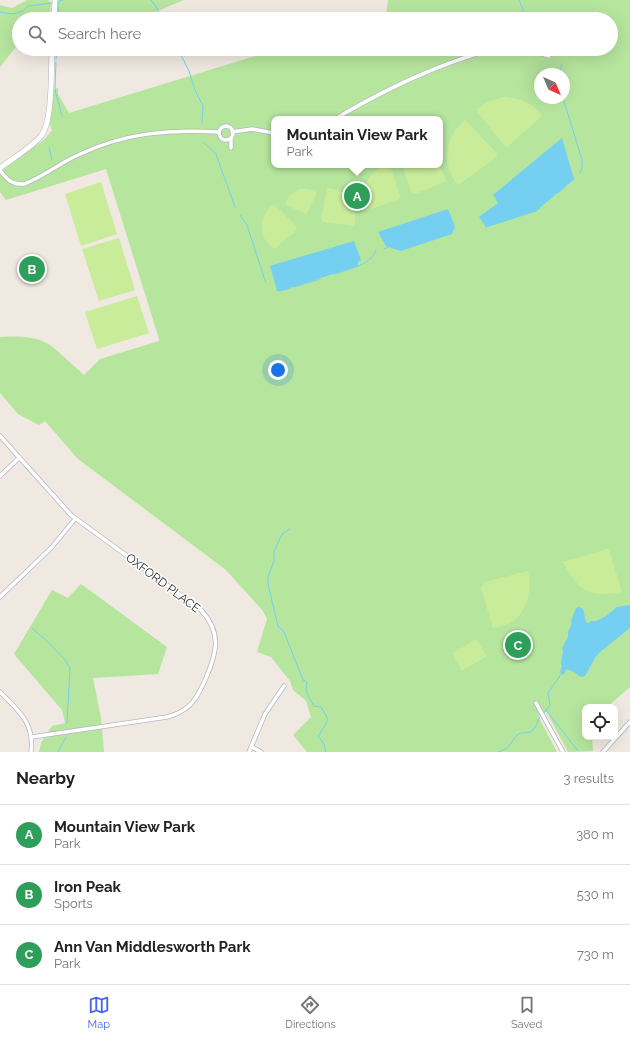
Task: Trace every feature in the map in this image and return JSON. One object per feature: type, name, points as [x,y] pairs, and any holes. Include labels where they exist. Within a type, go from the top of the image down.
[{"type":"street","points":[[54,12],[55,0]]},
{"type":"street","points":[[52,56],[46,128],[37,141],[0,169],[11,182],[24,184],[78,155],[124,138],[150,133],[174,131],[219,132]]},
{"type":"street","points":[[340,116],[368,99],[398,84],[430,70],[473,56]]},
{"type":"street","points":[[226,126],[231,128],[231,148],[226,140],[220,137],[219,132],[222,127],[226,126]]},
{"type":"street","points":[[232,132],[252,129],[271,132]]},
{"type":"street","points":[[226,140],[231,138]]},
{"type":"street","name":"OXFORD PLACE","points":[[0,436],[75,518],[201,610],[213,627],[216,641],[216,651],[196,698],[188,707],[176,714],[167,717],[32,736]]},
{"type":"street","points":[[0,476],[19,458]]},
{"type":"street","points":[[0,597],[47,552],[75,518]]},
{"type":"street","points":[[250,752],[268,709],[284,686]]},
{"type":"street","points":[[0,692],[22,716],[28,725],[32,736],[31,752]]},
{"type":"street","points":[[536,703],[563,752]]},
{"type":"street","points":[[602,752],[630,722]]},
{"type":"street","points":[[252,747],[261,752]]},
{"type":"green space","points":[[27,0],[48,0],[51,2],[50,12],[12,12],[12,52],[0,67],[0,5],[12,8]]},
{"type":"green space","points":[[58,0],[184,0],[155,12],[57,12]]},
{"type":"green space","points":[[388,0],[630,0],[630,687],[610,704],[582,704],[582,740],[592,740],[593,751],[568,752],[546,711],[538,716],[557,752],[307,752],[293,735],[311,717],[306,701],[293,690],[290,681],[271,657],[257,652],[267,619],[263,611],[226,570],[78,459],[45,421],[39,425],[18,414],[0,393],[0,337],[26,337],[45,342],[54,348],[84,375],[100,359],[159,341],[106,169],[6,200],[0,192],[0,173],[45,139],[52,130],[50,125],[53,90],[58,88],[58,94],[69,113],[255,56],[618,56],[618,12],[386,12]]},
{"type":"green space","points":[[503,97],[515,98],[530,104],[542,116],[506,148],[476,110],[487,102]]},
{"type":"green space","points":[[465,120],[497,153],[496,158],[458,185],[449,169],[447,151],[453,135]]},
{"type":"green space","points":[[391,168],[400,196],[399,199],[366,211],[363,197],[364,191],[369,179],[378,169]]},
{"type":"green space","points":[[403,168],[440,168],[447,181],[415,194],[411,192]]},
{"type":"green space","points":[[101,182],[117,234],[81,246],[65,194]]},
{"type":"green space","points":[[327,188],[340,192],[350,201],[355,212],[354,226],[323,222],[321,219]]},
{"type":"green space","points":[[299,189],[309,189],[317,193],[307,213],[305,214],[285,204],[289,196]]},
{"type":"green space","points":[[274,204],[296,226],[296,231],[274,249],[268,244],[262,233],[262,220]]},
{"type":"green space","points":[[119,238],[135,290],[99,301],[82,249]]},
{"type":"green space","points":[[137,296],[149,333],[97,349],[85,312]]},
{"type":"green space","points":[[607,549],[609,550],[622,592],[600,594],[585,590],[574,580],[563,562]]},
{"type":"green space","points":[[528,571],[529,593],[524,608],[515,620],[508,624],[493,628],[481,588],[485,582]]},
{"type":"green space","points":[[81,584],[167,647],[158,674],[93,678],[101,718],[104,752],[39,752],[41,743],[52,726],[65,723],[62,710],[14,654],[52,590],[68,598]]},
{"type":"green space","points":[[476,639],[487,656],[462,671],[452,654]]},
{"type":"water","points":[[562,138],[574,179],[536,211],[486,227],[479,217],[498,203],[493,195]]},
{"type":"water","points":[[448,209],[455,227],[452,234],[401,251],[386,246],[378,232]]},
{"type":"water","points":[[354,241],[361,260],[358,262],[358,266],[280,291],[277,290],[270,266]]},
{"type":"water","points":[[630,605],[630,628],[600,652],[585,676],[581,677],[566,669],[564,675],[560,672],[562,667],[562,648],[568,637],[568,632],[572,623],[571,621],[576,608],[579,607],[583,609],[586,622],[588,623],[606,616],[617,607]]},
{"type":"waterway","points":[[56,2],[63,0]]},
{"type":"waterway","points":[[151,0],[159,12]]},
{"type":"waterway","points":[[519,0],[524,12]]},
{"type":"waterway","points":[[58,2],[58,12]]},
{"type":"waterway","points":[[20,12],[28,6],[53,3]]},
{"type":"waterway","points":[[0,12],[12,14]]},
{"type":"waterway","points":[[182,56],[203,106],[202,123]]},
{"type":"waterway","points":[[56,62],[55,90],[62,116]]},
{"type":"waterway","points":[[565,104],[582,160],[582,168],[580,173]]},
{"type":"waterway","points":[[203,142],[216,154],[235,207]]},
{"type":"waterway","points":[[49,148],[52,160]]},
{"type":"waterway","points":[[568,184],[574,179]]},
{"type":"waterway","points":[[558,193],[566,186]]},
{"type":"waterway","points":[[486,227],[536,211],[540,208]]},
{"type":"waterway","points":[[240,215],[247,225],[266,283]]},
{"type":"waterway","points":[[384,249],[389,247]]},
{"type":"waterway","points":[[334,274],[364,264],[376,251]]},
{"type":"waterway","points":[[294,287],[320,279]]},
{"type":"waterway","points":[[277,290],[280,291],[291,288]]},
{"type":"waterway","points":[[290,529],[282,534],[274,552],[274,561],[268,577],[268,584],[278,626],[284,632],[303,680],[307,682],[306,688],[310,700],[314,706],[321,707],[328,719],[318,736],[324,744],[326,752]]},
{"type":"waterway","points":[[32,628],[48,642],[65,660],[70,668],[67,723]]},
{"type":"waterway","points":[[544,713],[550,705],[548,693],[562,673]]},
{"type":"waterway","points":[[546,710],[578,751]]},
{"type":"waterway","points":[[498,752],[507,748],[519,734],[530,732],[534,729],[541,715]]},
{"type":"waterway","points":[[58,752],[66,737]]},
{"type":"place","name":"Mountain View Park","points":[[357,196]]},
{"type":"place","name":"Iron Peak","points":[[32,269]]},
{"type":"place","name":"Ann Van Middlesworth Park","points":[[518,645]]}]
